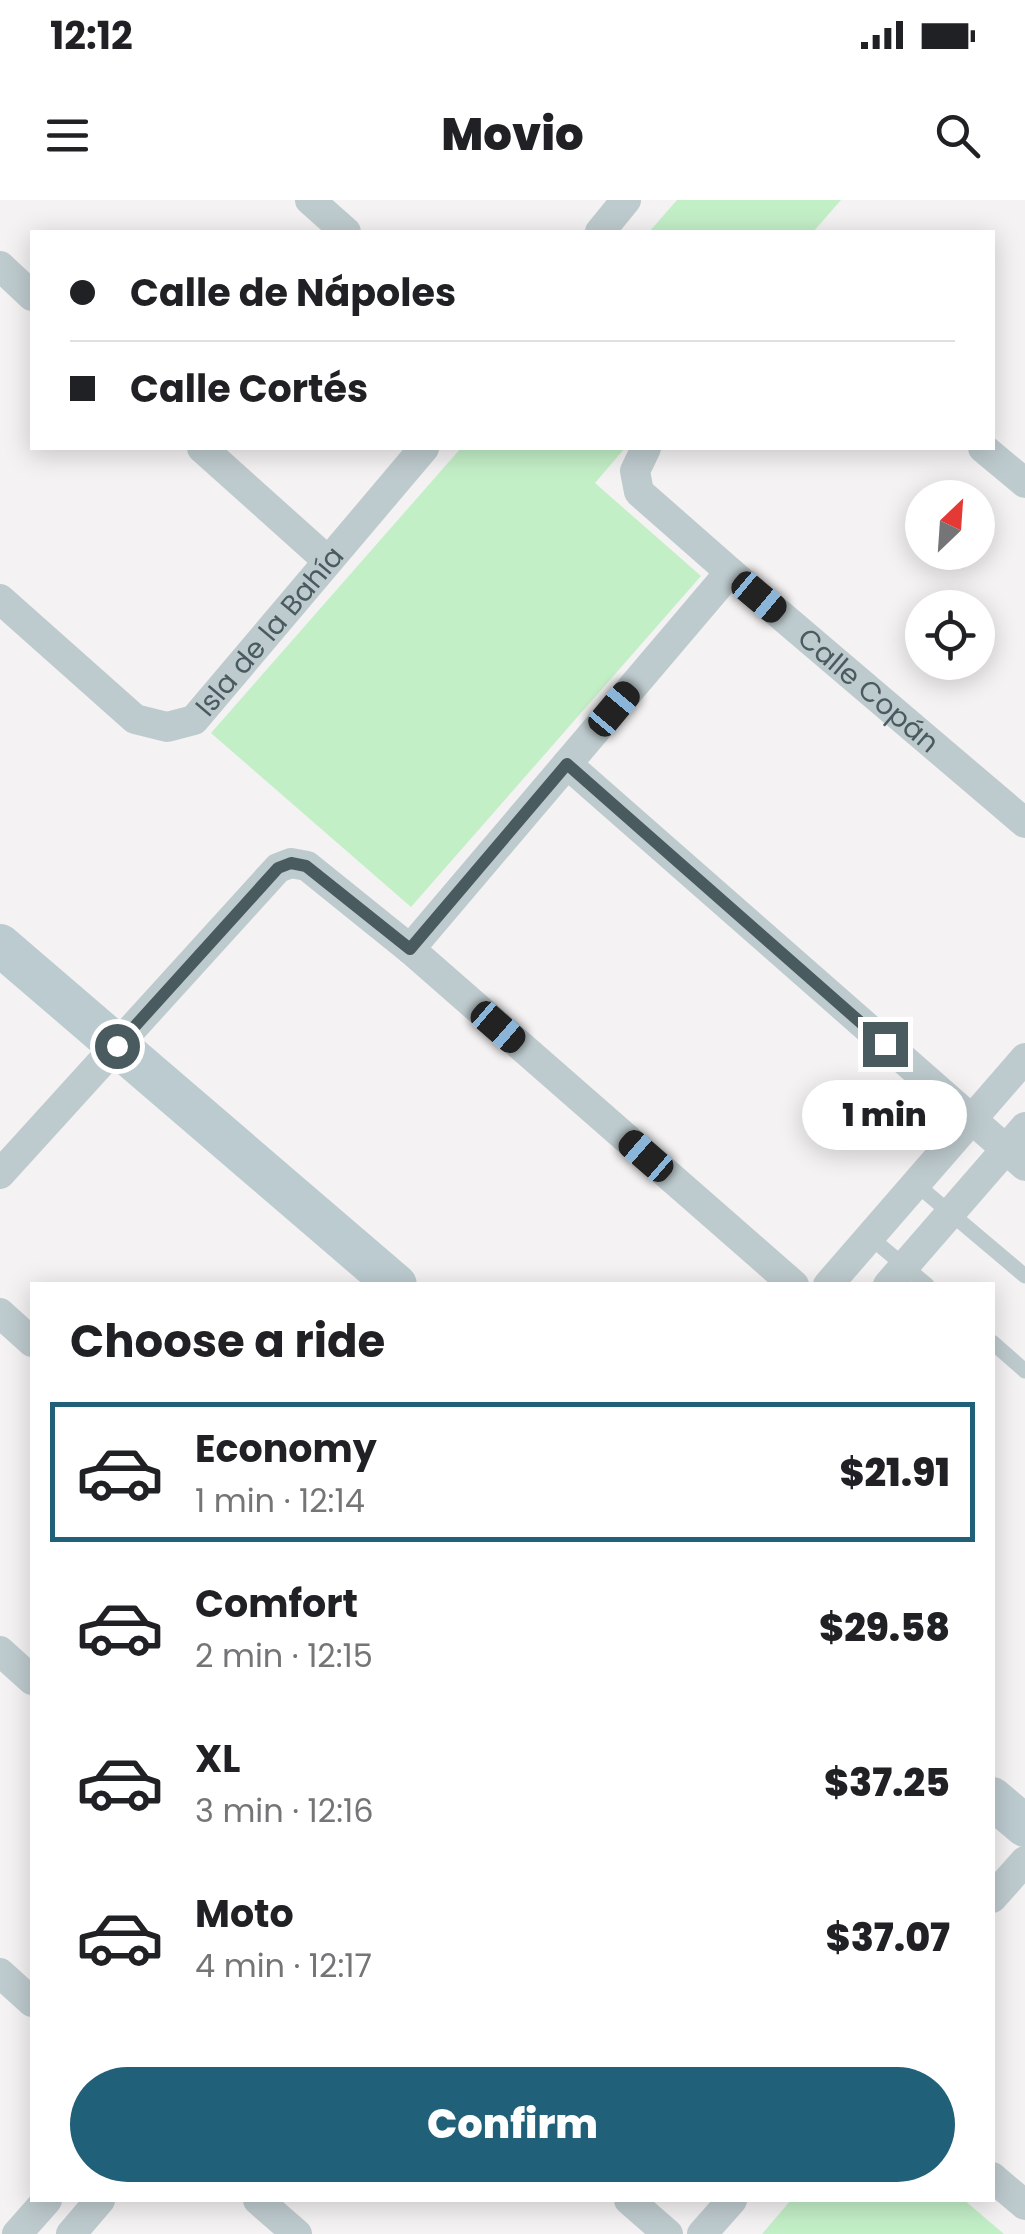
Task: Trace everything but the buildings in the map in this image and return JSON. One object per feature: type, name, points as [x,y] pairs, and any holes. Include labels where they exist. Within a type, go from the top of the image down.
[{"type":"street","points":[[310,200],[344,230]]},
{"type":"street","points":[[602,230],[626,200]]},
{"type":"street","points":[[0,266],[30,294]]},
{"type":"street","points":[[204,450],[328,561]]},
{"type":"street","name":"Isla de la Bahía","points":[[0,598],[135,719],[167,727],[194,720],[422,450]]},
{"type":"street","points":[[985,450],[1025,484]]},
{"type":"street","name":"Calle Copán","points":[[640,459],[639,492],[1025,822]]},
{"type":"street","points":[[410,949],[730,572]]},
{"type":"street","points":[[567,764],[971,1120],[1019,1147],[950,1213],[907,1279]]},
{"type":"street","points":[[0,1174],[278,868],[291,863],[306,866],[410,949],[791,1282]]},
{"type":"street","points":[[0,945],[392,1282]]},
{"type":"street","points":[[831,1282],[1025,1058]]},
{"type":"street","points":[[0,1314],[30,1340]]},
{"type":"street","points":[[0,1652],[30,1678]]},
{"type":"street","points":[[995,1801],[1025,1826]]},
{"type":"street","points":[[995,1895],[1025,1861]]},
{"type":"street","points":[[0,1974],[30,2000]]},
{"type":"street","points":[[995,2181],[1025,2206]]},
{"type":"street","points":[[18,2234],[45,2202]]},
{"type":"street","points":[[71,2234],[98,2202]]},
{"type":"street","points":[[260,2202],[297,2234]]},
{"type":"street","points":[[631,2202],[668,2234]]},
{"type":"street","points":[[702,2234],[730,2202]]},
{"type":"lane","points":[[916,1184],[1025,1276]]},
{"type":"lane","points":[[870,1237],[907,1279]]},
{"type":"lane","points":[[995,1345],[1025,1370]]},
{"type":"green space","points":[[677,200],[841,200],[815,230],[651,230]]},
{"type":"green space","points":[[459,450],[623,450],[595,483],[701,576],[411,907],[211,733]]},
{"type":"green space","points":[[789,2202],[966,2202],[1004,2234],[762,2234]]},
{"type":"route","points":[[117,1046],[278,868],[291,863],[306,866],[410,949],[567,764],[885,1044]]}]
